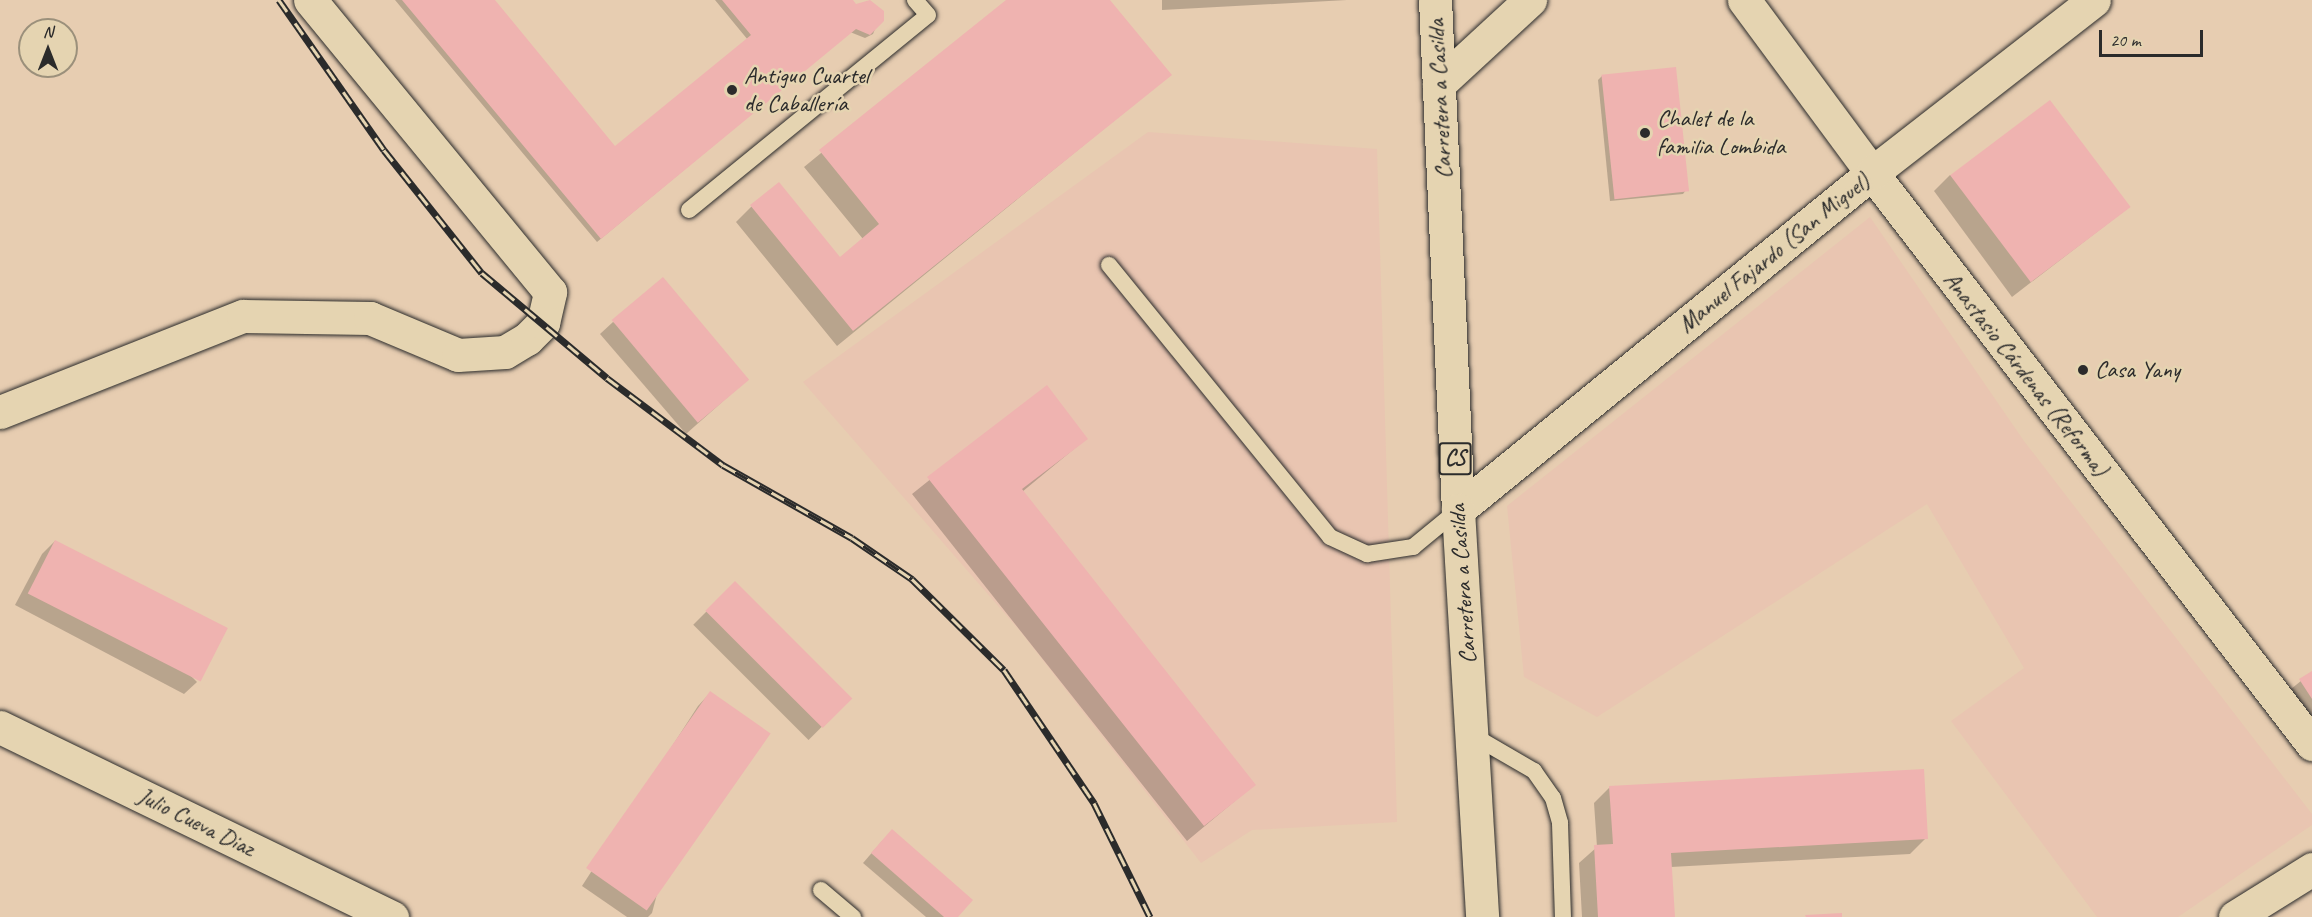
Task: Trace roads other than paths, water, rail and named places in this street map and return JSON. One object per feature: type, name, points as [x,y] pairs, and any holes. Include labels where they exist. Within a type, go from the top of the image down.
[{"type":"street","points":[[0,412],[243,316],[370,318],[458,355],[505,352],[527,339],[543,323],[550,292],[310,0]]},
{"type":"street","name":"Carretera a Casilda","points":[[1436,0],[1458,510],[1482,917]]},
{"type":"street","points":[[1439,84],[1530,0]]},
{"type":"street","name":"Anastasio Cárdenas (Reforma)","points":[[1744,0],[1872,173],[2312,744]]},
{"type":"street","name":"Manuel Fajardo (San Miguel)","points":[[1458,510],[1872,173],[2094,0]]},
{"type":"street","name":"Julio Cueva Diaz","points":[[0,727],[392,917]]},
{"type":"street","points":[[2235,917],[2312,869]]},
{"type":"lane","points":[[689,210],[928,15],[915,0]]},
{"type":"lane","points":[[1109,265],[1330,537],[1366,554],[1413,547],[1458,510]]},
{"type":"lane","points":[[1472,735],[1534,771],[1553,798],[1560,823],[1563,917]]},
{"type":"lane","points":[[820,890],[854,917]]},
{"type":"railway","points":[[279,0],[384,150],[482,273],[607,378],[723,465],[852,538],[912,579],[1004,670],[1094,803],[1150,917]]},
{"type":"place","name":"Antiguo Cuartel de Caballería","points":[[732,90]]},
{"type":"place","name":"Chalet de la familia Lombida","points":[[1645,133]]},
{"type":"place","name":"Casa Yany","points":[[2083,370]]}]
